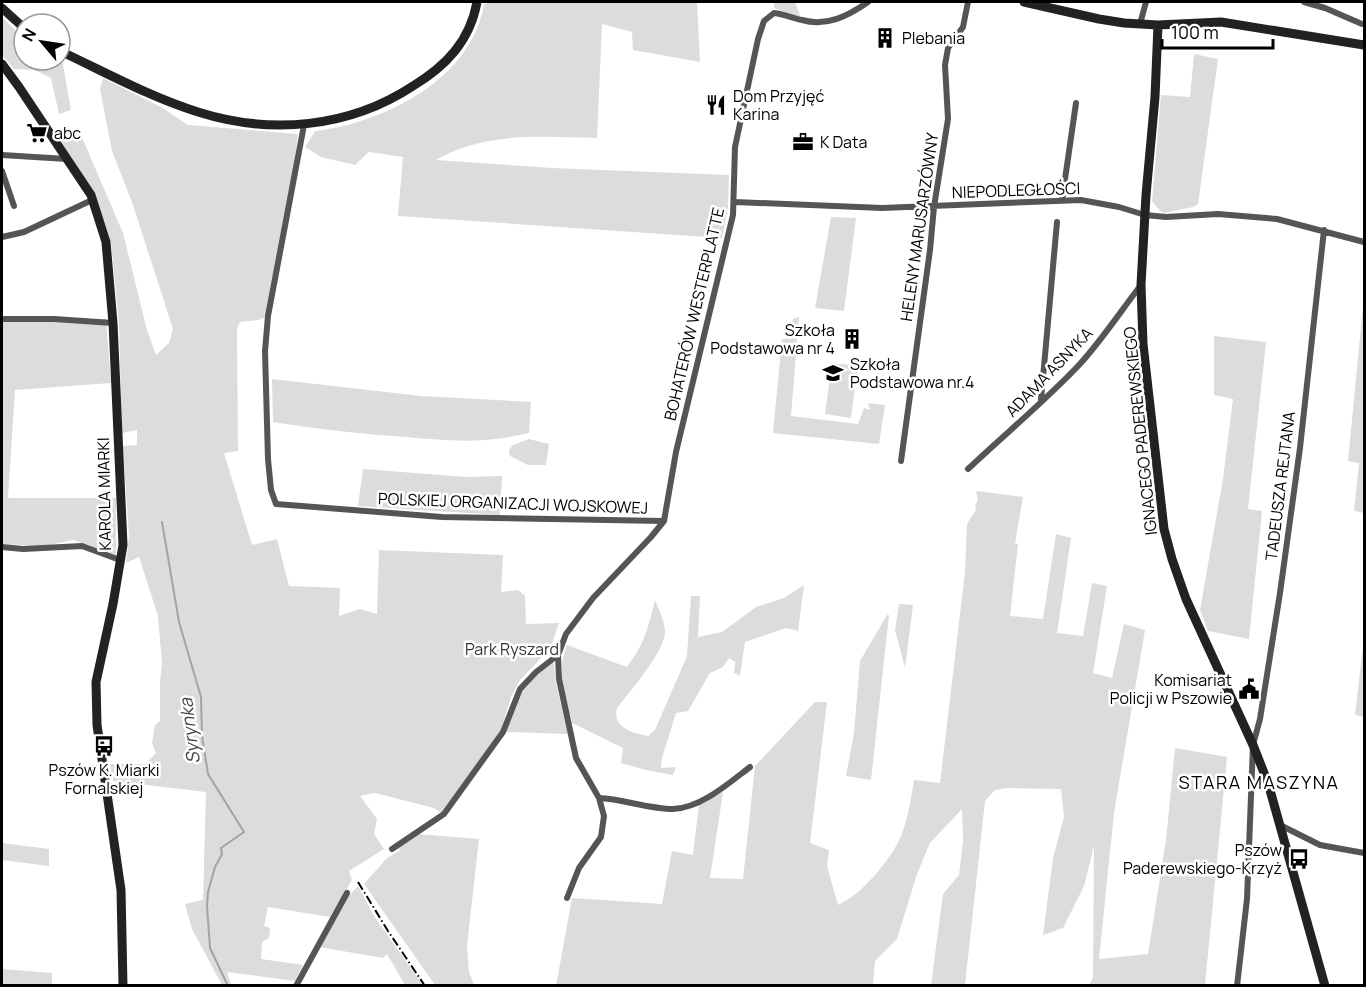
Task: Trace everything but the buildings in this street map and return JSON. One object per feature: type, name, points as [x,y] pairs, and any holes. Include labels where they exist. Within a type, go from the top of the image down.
[{"type":"street","points":[[72,57],[159,97],[198,112],[263,125],[304,125],[343,118],[368,110],[386,102],[427,77],[448,59],[462,42],[472,22],[477,2]]},
{"type":"street","name":"BOHATERÓW WESTERPLATTE","points":[[664,521],[676,452],[735,202],[732,179],[735,147],[758,39],[764,21],[774,13],[817,24],[841,18],[868,2]]},
{"type":"street","name":"HELENY MARUSARZÓWNY","points":[[901,461],[934,207],[948,119],[945,66],[948,48],[963,27],[968,2]]},
{"type":"street","points":[[1024,2],[1099,19],[1158,25],[1221,22],[1365,45]]},
{"type":"street","points":[[1140,24],[1146,2]]},
{"type":"street","points":[[1304,2],[1363,22],[1365,32]]},
{"type":"street","name":"IGNACEGO PADEREWSKIEGO","points":[[1158,25],[1141,285],[1146,375],[1164,529],[1186,598],[1269,783],[1325,986]]},
{"type":"street","name":"KAROLA MIARKI","points":[[2,64],[93,200],[106,242],[113,323],[123,546],[96,682],[97,725],[121,890],[123,986]]},
{"type":"street","points":[[1062,200],[1076,103]]},
{"type":"street","name":"POLSKIEJ ORGANIZACJI WOJSKOWEJ","points":[[304,125],[268,316],[265,351],[268,459],[276,504],[442,517],[664,521]]},
{"type":"street","points":[[2,155],[67,159]]},
{"type":"street","points":[[2,171],[14,206]]},
{"type":"street","points":[[2,237],[24,232],[93,200]]},
{"type":"street","name":"NIEPODLEGŁOŚCI","points":[[735,202],[847,207],[934,207],[1081,200],[1119,207],[1145,215],[1166,217],[1218,214],[1277,219],[1365,242]]},
{"type":"street","points":[[1041,400],[1057,222]]},
{"type":"street","name":"TADEUSZA REJTANA","points":[[1238,986],[1247,899],[1253,745],[1257,735],[1269,663],[1300,448],[1324,230]]},
{"type":"street","name":"ADAMA ASNYKA","points":[[968,469],[1018,425],[1095,347],[1141,285]]},
{"type":"street","points":[[2,319],[54,319],[113,323]]},
{"type":"street","points":[[567,898],[579,868],[601,837],[604,816],[599,798],[576,758],[559,679],[558,655],[566,634],[593,598],[664,521]]},
{"type":"street","points":[[2,547],[23,549],[82,546],[120,561]]},
{"type":"street","points":[[392,849],[444,814],[502,732],[520,689],[536,672],[558,655]]},
{"type":"street","points":[[599,798],[672,809],[687,806],[726,785],[750,767]]},
{"type":"street","points":[[1279,825],[1320,845],[1365,853]]},
{"type":"street","points":[[296,986],[347,893]]},
{"type":"green space","points":[[493,2],[697,2],[700,62],[633,50],[632,32],[602,24],[597,138],[535,137],[494,140],[474,144],[436,160],[552,168],[729,175],[728,207],[722,238],[398,216],[403,157],[369,152],[355,165],[321,157],[305,147],[315,131],[369,118],[421,93],[443,75],[462,54],[476,31],[484,4]]},
{"type":"green space","points":[[774,2],[795,2],[801,18],[774,8]]},
{"type":"green space","points":[[2,17],[12,27],[12,67],[2,55]]},
{"type":"green space","points":[[1194,54],[1218,59],[1198,204],[1164,213],[1152,201],[1161,95],[1190,97]]},
{"type":"green space","points":[[39,72],[64,72],[71,110],[59,114],[51,78]]},
{"type":"green space","name":"Park Ryszard","points":[[103,78],[161,107],[188,125],[298,134],[288,211],[268,316],[258,320],[240,322],[237,329],[238,451],[224,453],[252,545],[277,539],[289,586],[340,588],[339,616],[360,609],[377,614],[379,550],[503,555],[501,592],[518,590],[525,596],[526,624],[559,623],[550,649],[520,680],[511,697],[501,730],[441,813],[434,808],[375,793],[360,796],[377,819],[374,834],[384,849],[349,871],[352,880],[330,917],[268,907],[264,926],[270,928],[269,938],[262,942],[261,959],[303,965],[295,981],[227,972],[231,985],[222,985],[192,929],[185,904],[203,900],[206,792],[113,781],[110,764],[145,764],[156,753],[152,743],[155,725],[160,721],[162,664],[158,616],[139,557],[126,563],[129,537],[123,446],[137,445],[137,430],[122,433],[119,324],[111,242],[95,196],[61,141],[81,135],[123,233],[147,330],[156,355],[169,343],[173,329],[133,205],[112,151],[100,89]]},
{"type":"green space","points":[[831,217],[856,218],[844,311],[815,308]]},
{"type":"green space","points":[[1363,306],[1364,513],[1354,511],[1359,463],[1348,461]]},
{"type":"green space","points":[[799,317],[791,416],[858,424],[864,408],[870,410],[868,403],[885,405],[879,444],[773,433],[782,339],[790,339],[793,319]]},
{"type":"green space","points":[[106,319],[111,383],[15,390],[8,498],[116,498],[116,555],[73,540],[44,546],[2,544],[2,320]]},
{"type":"green space","points":[[1214,336],[1266,342],[1248,509],[1262,511],[1249,639],[1208,631],[1200,610],[1223,479],[1233,399],[1214,395]]},
{"type":"green space","points":[[832,363],[858,366],[851,418],[825,414]]},
{"type":"green space","points":[[272,379],[421,396],[531,402],[529,433],[497,439],[453,440],[356,433],[273,422]]},
{"type":"green space","points":[[529,439],[549,444],[546,465],[528,465],[510,456],[509,450],[513,445]]},
{"type":"green space","points":[[363,469],[467,477],[502,476],[500,515],[358,506]]},
{"type":"green space","points":[[976,491],[1023,497],[1015,543],[1018,544],[1010,616],[1043,619],[1056,534],[1071,538],[1057,633],[1083,636],[1092,583],[1107,586],[1093,673],[1112,678],[1124,624],[1145,630],[1114,813],[1099,959],[1148,954],[1166,840],[1175,748],[1227,757],[1205,985],[1089,985],[1093,978],[1094,846],[1084,886],[1063,928],[1043,935],[1053,858],[1064,817],[1061,789],[1007,788],[995,790],[985,801],[965,985],[931,985],[943,894],[959,875],[963,841],[962,809],[930,843],[917,874],[897,939],[875,961],[873,985],[556,986],[572,898],[662,904],[672,851],[693,855],[699,804],[723,792],[710,878],[743,879],[755,766],[815,702],[827,702],[810,843],[829,850],[827,866],[838,905],[856,893],[874,876],[890,856],[901,836],[914,780],[940,783],[965,572],[967,524],[976,510],[975,505],[978,500]]},
{"type":"green space","points":[[804,585],[798,631],[786,628],[745,642],[740,676],[734,673],[735,662],[729,658],[723,667],[710,673],[688,711],[676,713],[661,768],[676,767],[673,775],[621,763],[623,748],[568,721],[572,721],[564,693],[562,673],[567,645],[627,667],[645,635],[655,600],[664,624],[663,641],[646,672],[617,708],[616,715],[617,720],[625,728],[648,736],[655,730],[687,656],[691,596],[700,596],[698,637],[722,632],[756,607],[784,598]]},
{"type":"green space","points":[[899,604],[913,605],[905,668],[895,630]]},
{"type":"green space","points":[[889,615],[871,780],[846,776],[854,733],[860,661]]},
{"type":"green space","points":[[1364,637],[1364,717],[1355,715]]},
{"type":"green space","points":[[554,663],[556,683],[568,734],[505,732],[518,696],[527,682]]},
{"type":"green space","points":[[417,834],[479,839],[467,946],[469,972],[474,985],[435,985],[364,884],[386,859]]},
{"type":"green space","points":[[2,843],[49,849],[49,866],[2,860]]},
{"type":"green space","points":[[358,886],[374,916],[423,985],[405,985],[387,954],[383,958],[319,947],[347,898]]},
{"type":"green space","points":[[2,969],[52,973],[52,985],[2,985]]},
{"type":"waterway","name":"Syrynka","points":[[162,522],[179,622],[201,697],[202,736],[208,774],[244,832],[221,848],[222,854],[215,867],[208,892],[210,948],[228,986]]},
{"type":"railway","points":[[358,882],[425,986]]},
{"type":"place","name":"Plebania","points":[[885,38]]},
{"type":"place","name":"Dom Przyjęć Karina","points":[[716,105]]},
{"type":"place","name":"abc","points":[[37,133]]},
{"type":"place","name":"K Data","points":[[803,142]]},
{"type":"place","name":"Szkoła Podstawowa nr 4","points":[[852,339]]},
{"type":"place","name":"Szkoła Podstawowa nr.4","points":[[833,373]]},
{"type":"place","name":"Komisariat Policji w Pszowie","points":[[1249,689]]},
{"type":"place","name":"Pszów K. Miarki Fornalskiej","points":[[104,746]]},
{"type":"place","name":"Pszów Paderewskiego-Krzyż","points":[[1299,859]]},
{"type":"district","name":"STARA MASZYNA","points":[[1259,783]]}]
